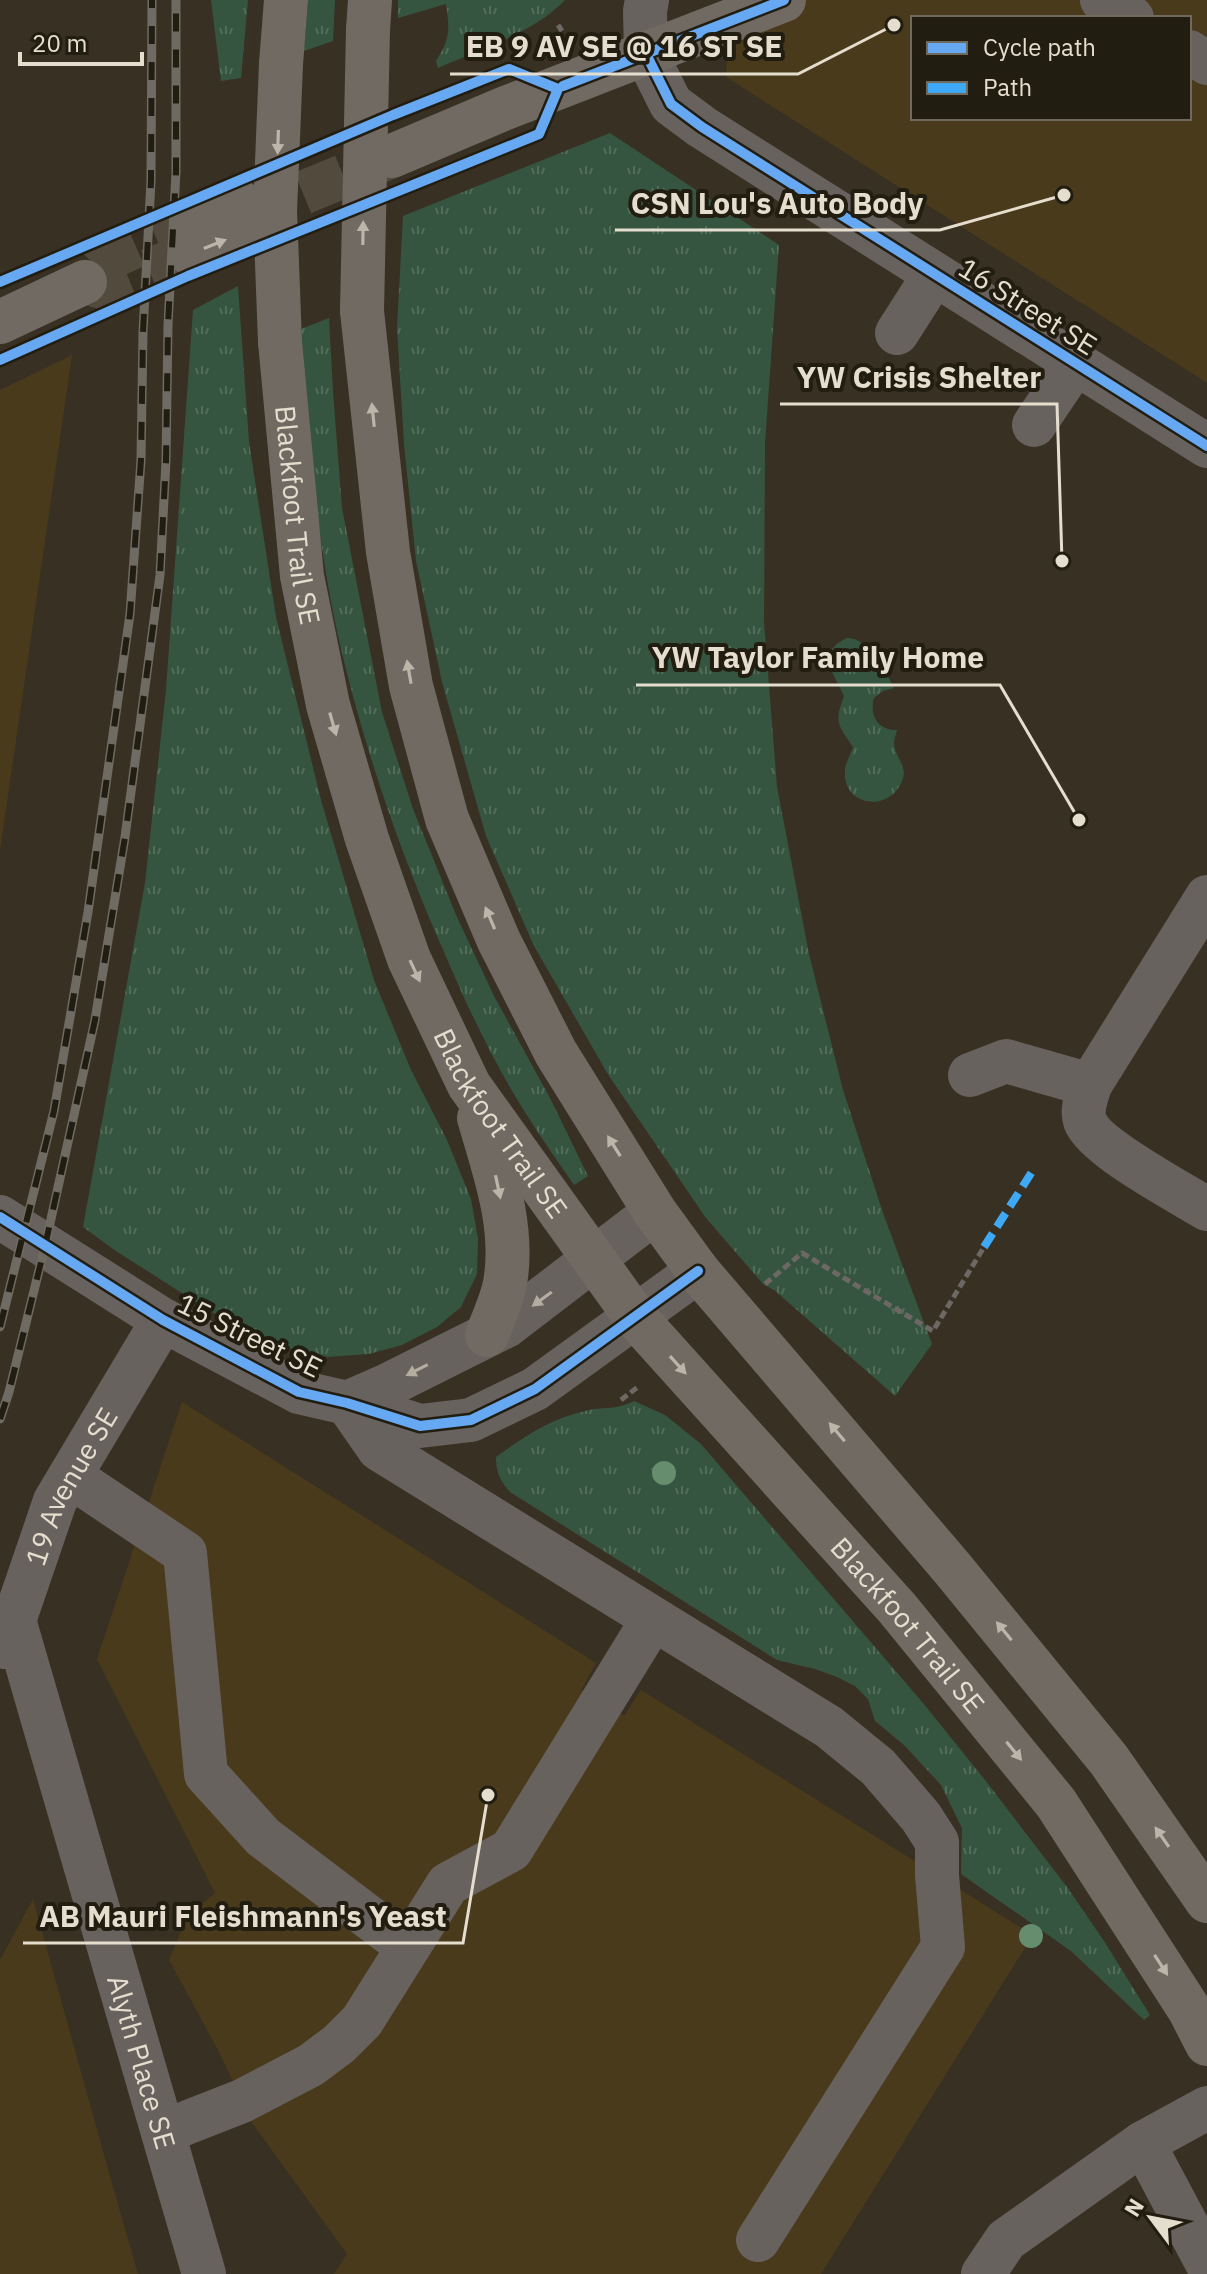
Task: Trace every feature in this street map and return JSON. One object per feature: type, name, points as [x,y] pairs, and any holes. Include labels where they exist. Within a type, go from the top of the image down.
[{"type":"main road","name":"Blackfoot Trail SE","points":[[286,0],[275,211],[280,342],[302,576],[328,705],[367,839],[409,959],[469,1085],[636,1318],[897,1608],[1056,1803],[1183,2000],[1207,2044]]},
{"type":"main road","points":[[392,156],[503,109],[784,0]]},
{"type":"main road","points":[[369,15],[362,311],[388,552],[411,686],[447,819],[499,941],[556,1053],[655,1212],[698,1271],[943,1556],[1109,1760],[1207,1901]]},
{"type":"main road","points":[[190,238],[240,218]]},
{"type":"main road","points":[[0,322],[85,282]]},
{"type":"main road","points":[[469,1085],[499,1186],[507,1241],[505,1283],[487,1335]]},
{"type":"street","points":[[646,54],[647,0]]},
{"type":"street","points":[[1102,0],[1129,16]]},
{"type":"street","name":"16 Street SE","points":[[646,54],[671,104],[702,127],[1207,446]]},
{"type":"street","points":[[897,333],[934,275]]},
{"type":"street","points":[[1034,425],[1075,364]]},
{"type":"street","points":[[1088,1104],[1207,897]]},
{"type":"street","points":[[970,1075],[1006,1061],[1088,1104],[1104,1145],[1207,1209]]},
{"type":"street","name":"15 Street SE","points":[[347,1403],[506,1326],[655,1212]]},
{"type":"street","name":"15 Street SE","points":[[0,1217],[163,1320],[299,1392],[420,1426],[471,1420],[535,1389],[698,1271]]},
{"type":"street","name":"19 Avenue SE","points":[[0,1662],[55,1501],[163,1320]]},
{"type":"street","name":"15 Street SE","points":[[347,1403],[379,1449],[829,1727],[878,1767],[921,1817],[937,1842],[943,1947],[758,2240]]},
{"type":"street","points":[[70,1476],[185,1553],[206,1774],[263,1837],[408,1947]]},
{"type":"street","points":[[163,2132],[242,2101],[311,2065],[362,2021],[448,1884],[511,1850],[653,1619]]},
{"type":"street","name":"Alyth Place SE","points":[[14,1620],[204,2274]]},
{"type":"street","points":[[983,2274],[1006,2240],[1143,2143],[1207,2108]]},
{"type":"street","points":[[1143,2143],[1207,2263]]},
{"type":"path","points":[[759,1289],[802,1253],[933,1331],[984,1247]]},
{"type":"shaded area","points":[[730,0],[1207,0],[1207,383],[726,77]]},
{"type":"shaded area","points":[[72,355],[0,851],[0,390]]},
{"type":"shaded area","points":[[182,1402],[596,1663],[581,1690],[624,1716],[641,1690],[1033,1935],[821,2274],[334,2274],[347,2254],[253,2124],[219,2052],[169,1960],[188,1915],[215,1893],[97,1659]]},
{"type":"shaded area","points":[[33,1899],[138,2274],[0,2274],[0,1960]]},
{"type":"green space","points":[[211,0],[248,0],[241,78],[221,81]]},
{"type":"green space","points":[[308,0],[335,0],[333,41],[304,51]]},
{"type":"green space","points":[[398,0],[565,0],[522,31],[438,68],[436,61],[448,34],[446,4],[398,18]]},
{"type":"green space","points":[[610,133],[779,245],[765,443],[764,622],[777,787],[809,954],[843,1090],[884,1216],[932,1344],[895,1396],[773,1289],[764,1285],[706,1218],[609,1076],[534,946],[486,836],[442,682],[416,561],[404,444],[397,328],[403,216]]},
{"type":"green space","points":[[238,286],[249,442],[276,617],[321,800],[374,980],[411,1070],[447,1140],[471,1199],[478,1239],[477,1274],[461,1307],[437,1327],[402,1345],[369,1354],[327,1357],[279,1346],[210,1311],[83,1227],[145,883],[166,690],[193,310]]},
{"type":"green space","points":[[329,318],[342,508],[382,712],[413,809],[456,915],[494,996],[550,1098],[588,1176],[574,1185],[512,1090],[462,992],[397,836],[359,717],[338,636],[324,560],[314,484],[301,329]]},
{"type":"green space","points":[[847,638],[855,639],[869,649],[894,688],[874,698],[873,711],[880,725],[897,730],[895,748],[904,773],[897,790],[879,801],[859,799],[846,783],[845,768],[853,747],[839,723],[844,696],[832,672],[829,657],[831,650]]},
{"type":"green space","points":[[634,1401],[665,1415],[701,1444],[923,1703],[1067,1887],[1150,2015],[1144,2020],[1071,1951],[961,1874],[962,1828],[941,1785],[904,1745],[875,1721],[868,1699],[855,1686],[815,1669],[777,1660],[510,1492],[504,1484],[496,1457],[528,1435],[572,1414]]},
{"type":"tunnel","points":[[248,227],[266,208],[392,156]]},
{"type":"tunnel","points":[[190,254],[105,288],[85,282],[106,259],[191,222]]},
{"type":"railway","points":[[0,1327],[54,1111],[88,912],[130,614],[141,460],[143,332],[151,181],[152,0]]},
{"type":"railway","points":[[0,1419],[45,1246],[95,1020],[125,837],[160,575],[176,172],[176,0]]},
{"type":"marked path","points":[[984,1247],[1035,1167]]},
{"type":"cycle path","points":[[563,86],[784,0]]},
{"type":"cycle path","points":[[646,54],[671,104],[702,127],[1207,446]]},
{"type":"cycle path","points":[[0,282],[509,69],[558,89],[539,134],[188,276],[0,360]]},
{"type":"cycle path","points":[[0,1217],[163,1320],[299,1392],[420,1426],[471,1420],[535,1389],[698,1271]]},
{"type":"place","name":"EB 9 AV SE @ 16 ST SE","points":[[894,25]]},
{"type":"place","name":"CSN Lou's Auto Body","points":[[1064,195]]},
{"type":"place","name":"YW Crisis Shelter","points":[[1062,561]]},
{"type":"place","name":"YW Taylor Family Home","points":[[1079,820]]},
{"type":"place","name":"AB Mauri Fleishmann's Yeast","points":[[488,1795]]}]
